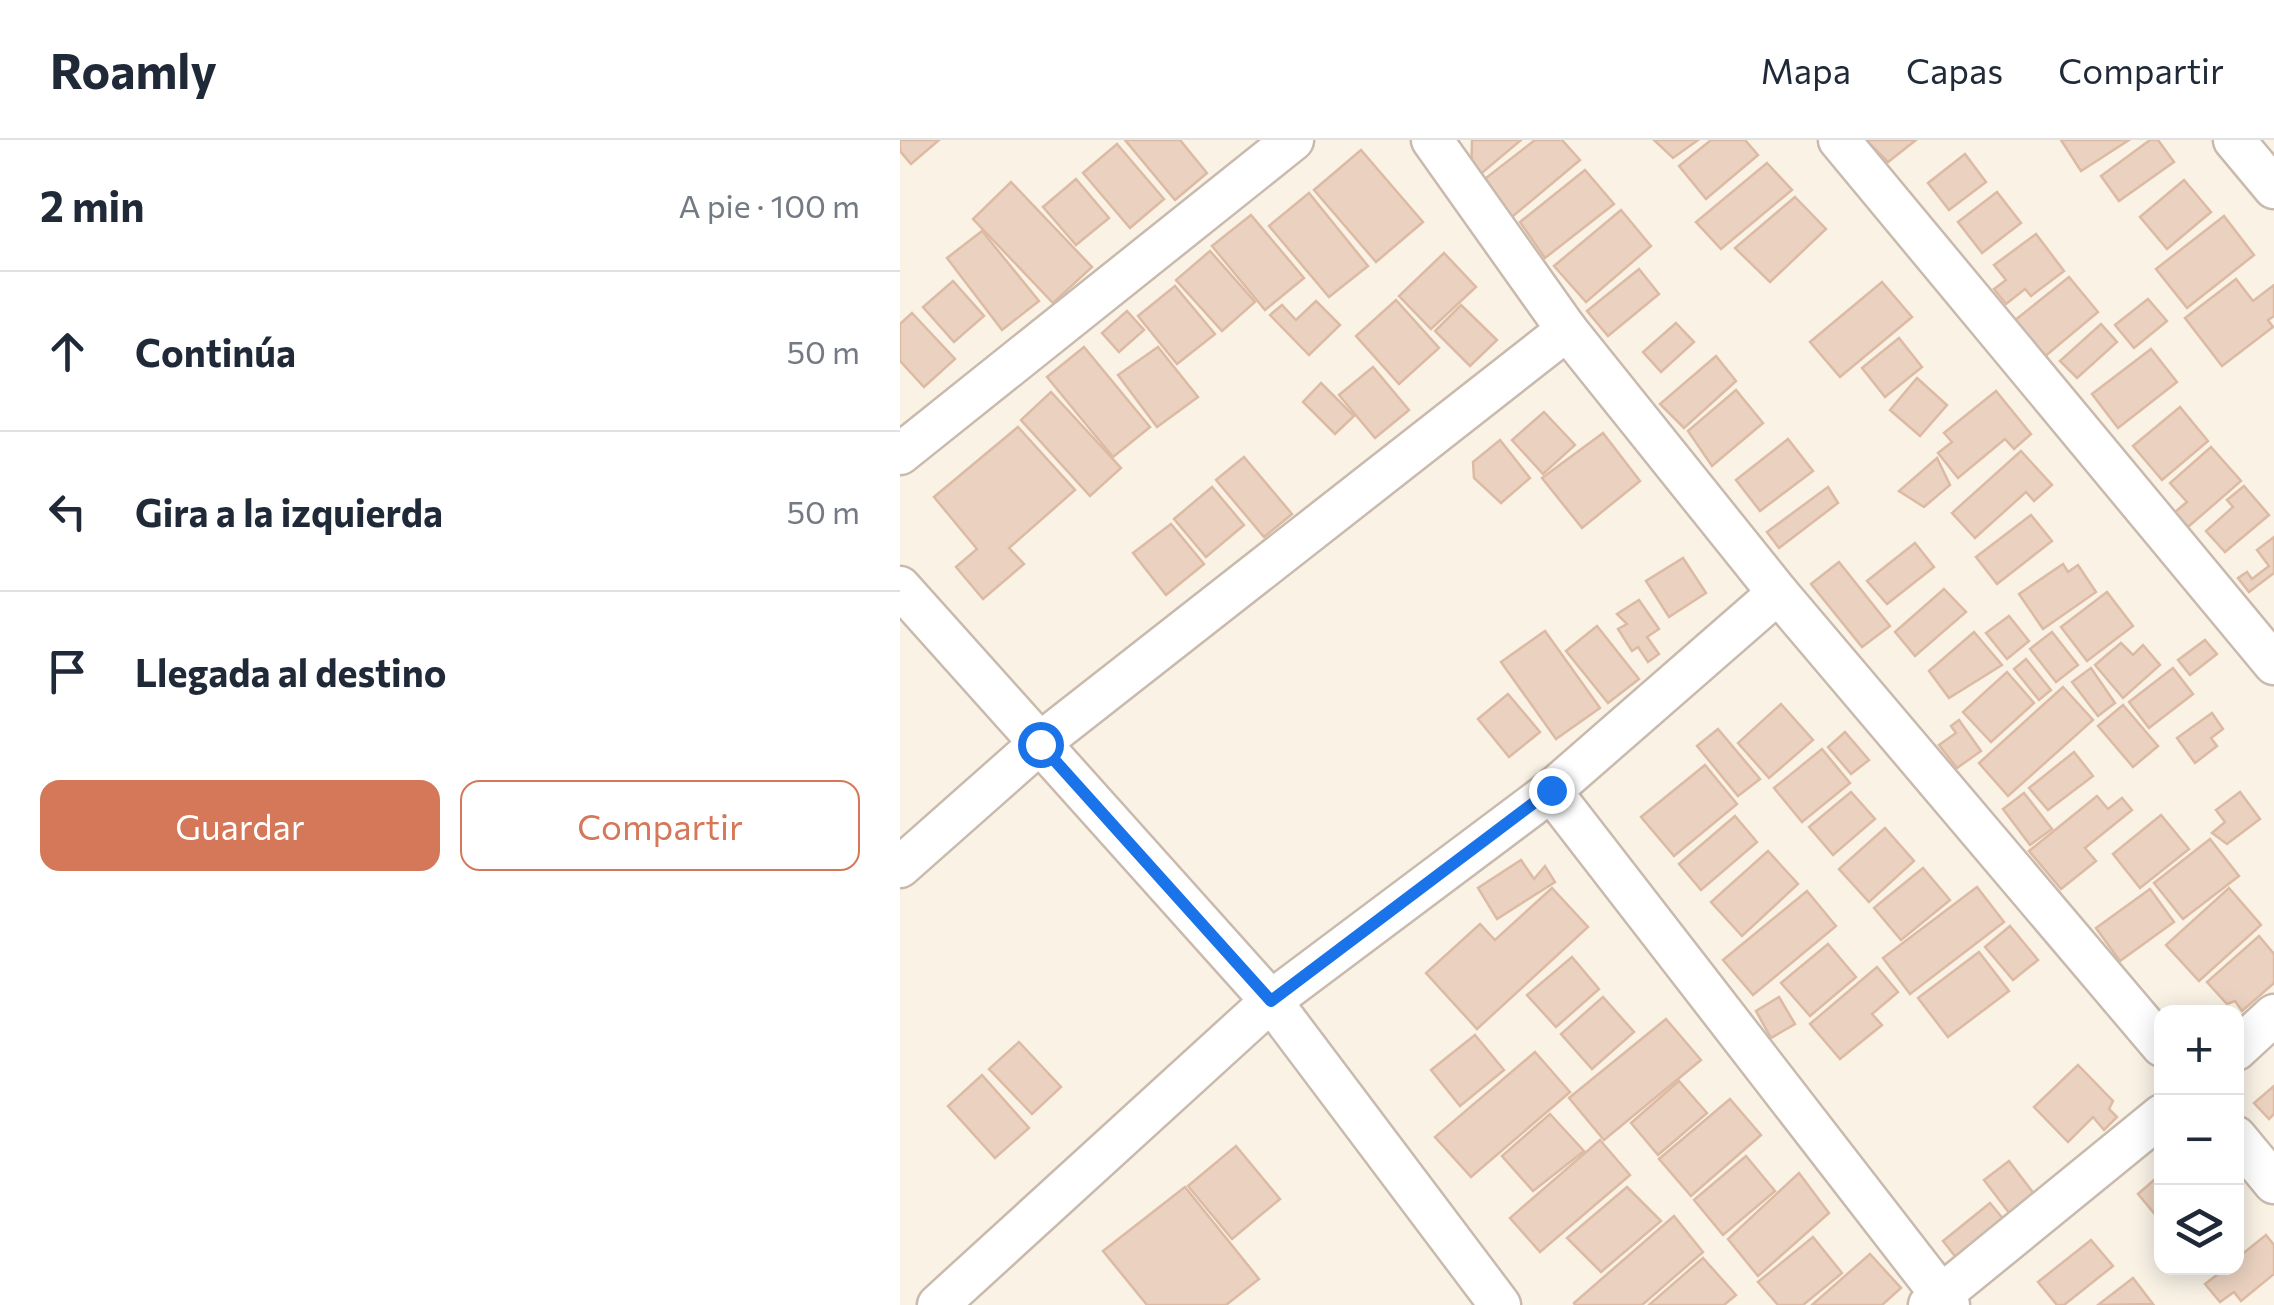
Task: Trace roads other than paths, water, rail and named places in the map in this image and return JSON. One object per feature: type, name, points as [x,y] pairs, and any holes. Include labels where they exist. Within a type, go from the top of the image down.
[{"type":"street","points":[[900,454],[1293,140]]},
{"type":"street","points":[[1432,140],[1567,330],[1778,593],[2154,1037]]},
{"type":"street","points":[[1839,140],[2274,664]]},
{"type":"street","points":[[2234,140],[2274,188]]},
{"type":"street","points":[[900,867],[1040,744],[1567,330]]},
{"type":"street","points":[[900,586],[1271,1001],[1500,1305]]},
{"type":"street","points":[[938,1305],[1271,1001],[1551,790],[1778,593]]},
{"type":"street","points":[[1551,790],[1940,1302],[2154,1123]]},
{"type":"street","points":[[2244,1043],[2274,1015]]},
{"type":"street","points":[[2244,1147],[2274,1183]]}]
